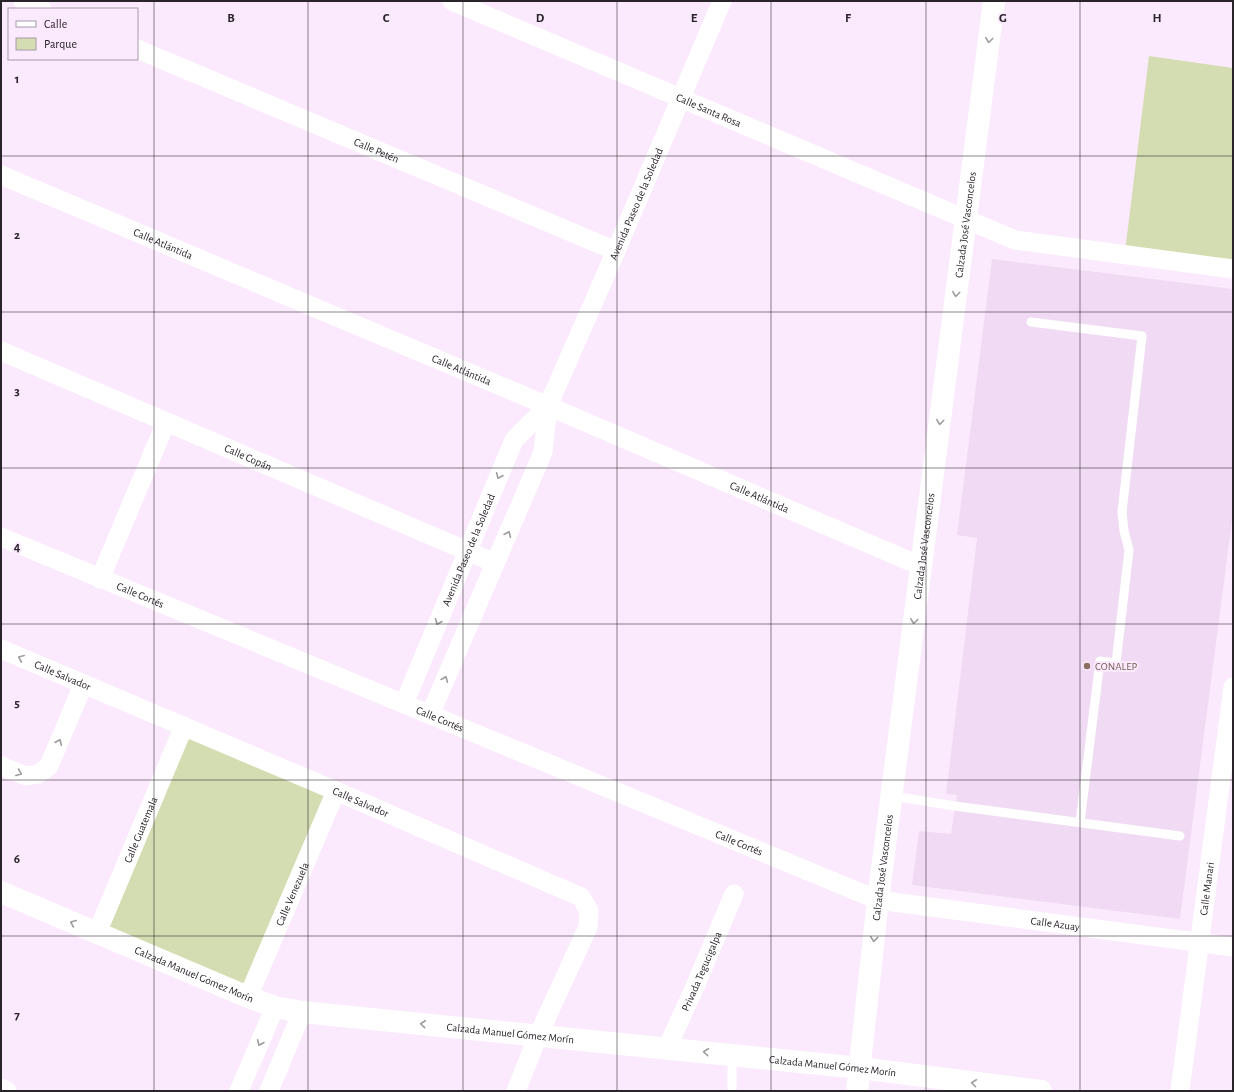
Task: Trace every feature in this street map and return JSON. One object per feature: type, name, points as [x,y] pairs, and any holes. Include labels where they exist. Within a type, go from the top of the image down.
[{"type":"main road","name":"Calzada José Vasconcelos","points":[[857,1091],[878,900],[994,1]]},
{"type":"main road","name":"Calzada Manuel Gómez Morín","points":[[1,892],[248,997],[275,1007],[302,1012],[860,1068],[1041,1091]]},
{"type":"street","points":[[23,1],[40,8]]},
{"type":"street","name":"Calle Santa Rosa","points":[[452,1],[1015,240],[1233,269]]},
{"type":"street","name":"Avenida Paseo de la Soledad","points":[[430,715],[543,452],[548,406],[682,98],[722,1]]},
{"type":"street","name":"Calle Petén","points":[[138,49],[616,251]]},
{"type":"street","name":"Calle Atlántida","points":[[1,175],[548,406],[921,566]]},
{"type":"street","name":"Calle Copán","points":[[1,351],[495,563]]},
{"type":"street","name":"Avenida Paseo de la Soledad","points":[[404,704],[514,440],[548,406]]},
{"type":"street","points":[[100,579],[166,422]]},
{"type":"street","name":"Calle Cortés","points":[[1,537],[878,900]]},
{"type":"street","name":"Calle Salvador","points":[[1,649],[581,897],[589,911],[588,926],[538,1036],[516,1091]]},
{"type":"street","points":[[1,766],[26,776],[38,774],[49,766],[83,685]]},
{"type":"street","name":"Calle Manari","points":[[1180,1091],[1200,942],[1226,799],[1233,687]]},
{"type":"street","name":"Calle Guatemala","points":[[97,933],[184,726]]},
{"type":"street","name":"Calle Venezuela","points":[[248,997],[336,791]]},
{"type":"street","name":"Privada Tegucigalpa","points":[[667,1048],[694,989],[734,894]]},
{"type":"street","name":"Calle Azuay","points":[[878,900],[1233,947]]},
{"type":"street","points":[[239,1091],[275,1007]]},
{"type":"street","points":[[269,1091],[302,1012]]},
{"type":"street","points":[[1,1088],[7,1091]]},
{"type":"lane","points":[[1031,322],[1142,336],[1122,512],[1124,531],[1129,550],[1116,663],[1100,661],[1080,822]]},
{"type":"lane","points":[[892,796],[955,806],[1180,836]]},
{"type":"lane","points":[[732,1055],[732,1091]]},
{"type":"shaded area","name":"CONALEP","points":[[992,259],[1233,289],[1233,513],[1180,919],[912,885],[919,831],[951,834],[957,795],[946,794],[977,538],[957,535]]},
{"type":"green space","points":[[1149,56],[1233,68],[1233,264],[1125,252]]},
{"type":"green space","points":[[188,734],[330,795],[247,990],[103,930]]},
{"type":"place","name":"CONALEP","points":[[1087,666]]}]
